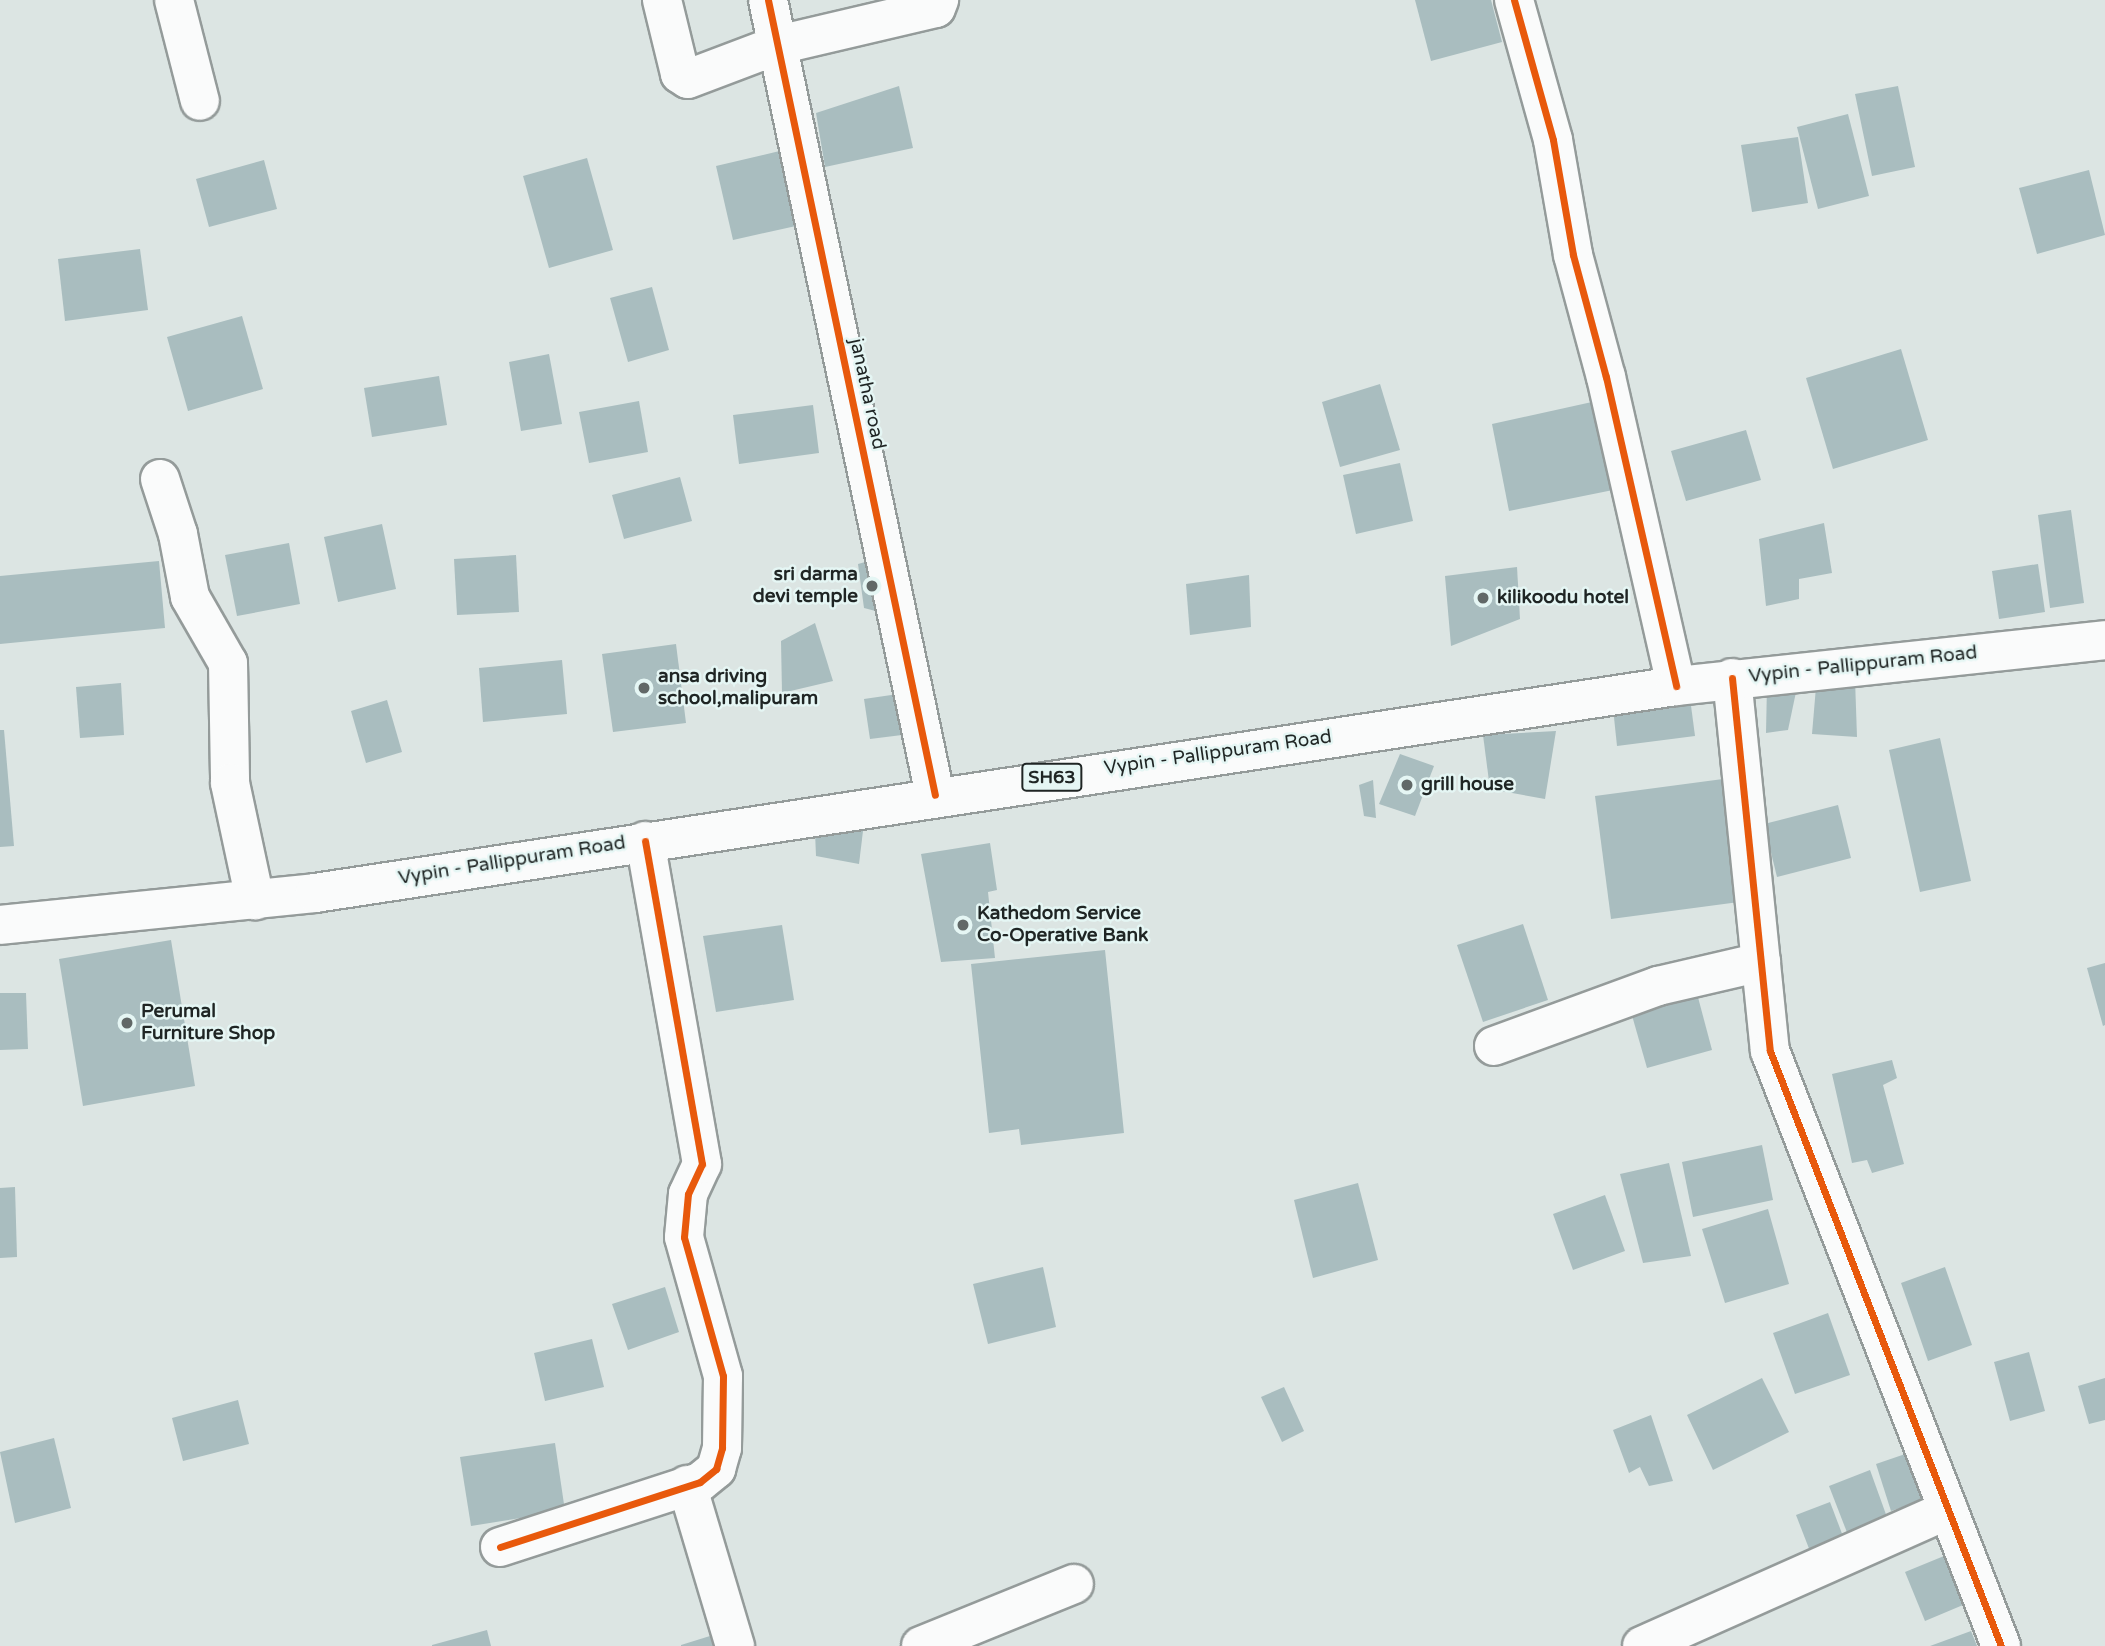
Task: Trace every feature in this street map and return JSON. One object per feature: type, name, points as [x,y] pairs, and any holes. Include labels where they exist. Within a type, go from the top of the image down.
[{"type":"street","points":[[174,0],[200,101]]},
{"type":"street","points":[[662,0],[680,74],[688,79],[778,45],[936,8],[939,0]]},
{"type":"street","name":"janatha road","points":[[768,0],[934,795]]},
{"type":"street","points":[[1514,0],[1553,140],[1573,255],[1606,377],[1676,686]]},
{"type":"street","points":[[160,479],[178,534],[190,597],[228,663],[230,783],[255,900]]},
{"type":"street","name":"Vypin - Pallippuram Road","points":[[0,925],[255,900],[934,795],[1732,678],[2105,640]]},
{"type":"street","points":[[1732,678],[1770,1051],[2001,1646]]},
{"type":"street","points":[[500,1547],[687,1485],[716,1469],[726,1409],[702,1286],[684,1237],[686,1202],[702,1164],[645,841]]},
{"type":"street","points":[[1494,1046],[1658,986],[1760,962]]},
{"type":"street","points":[[687,1485],[735,1646]]},
{"type":"street","points":[[1642,1646],[1948,1510]]},
{"type":"street","points":[[921,1646],[1074,1584]]},
{"type":"building","points":[[1415,0],[1491,0],[1502,42],[1431,61]]},
{"type":"building","points":[[899,86],[913,148],[825,167],[816,113]]},
{"type":"building","points":[[1898,86],[1915,167],[1872,176],[1855,94]]},
{"type":"building","points":[[1848,114],[1869,196],[1818,209],[1797,127]]},
{"type":"building","points":[[1798,137],[1808,203],[1752,212],[1741,145]]},
{"type":"building","points":[[788,149],[805,224],[733,240],[716,166]]},
{"type":"building","points":[[587,158],[613,250],[549,268],[523,176]]},
{"type":"building","points":[[264,160],[277,209],[209,227],[196,179]]},
{"type":"building","points":[[2089,170],[2105,235],[2037,254],[2019,188]]},
{"type":"building","points":[[140,249],[148,310],[65,321],[58,259]]},
{"type":"building","points":[[652,287],[669,350],[628,362],[610,298]]},
{"type":"building","points":[[242,316],[263,389],[188,411],[167,337]]},
{"type":"building","points":[[1901,349],[1928,440],[1833,469],[1806,378]]},
{"type":"building","points":[[549,354],[562,424],[521,431],[509,362]]},
{"type":"building","points":[[439,376],[447,425],[372,437],[364,388]]},
{"type":"building","points":[[1380,384],[1400,450],[1340,467],[1322,402]]},
{"type":"building","points":[[639,401],[648,452],[589,463],[579,412]]},
{"type":"building","points":[[1592,402],[1613,490],[1509,511],[1492,424]]},
{"type":"building","points":[[813,405],[819,453],[739,464],[733,415]]},
{"type":"building","points":[[1746,430],[1761,480],[1686,501],[1671,451]]},
{"type":"building","points":[[1400,463],[1413,521],[1356,534],[1343,475]]},
{"type":"building","points":[[680,477],[692,521],[624,539],[612,495]]},
{"type":"building","points":[[2071,510],[2084,603],[2050,608],[2038,515]]},
{"type":"building","points":[[1824,523],[1832,573],[1799,579],[1799,599],[1766,606],[1759,539]]},
{"type":"building","points":[[382,524],[396,589],[338,602],[324,537]]},
{"type":"building","points":[[289,543],[300,604],[237,616],[225,555]]},
{"type":"building","points":[[516,555],[519,612],[457,615],[454,559]]},
{"type":"building","name":"sri darma devi temple","points":[[876,559],[891,615],[864,608],[858,564]]},
{"type":"building","points":[[159,561],[165,628],[0,644],[0,576]]},
{"type":"building","points":[[2038,564],[2045,612],[1999,619],[1992,571]]},
{"type":"building","name":"kilikoodu hotel","points":[[1517,567],[1520,619],[1451,646],[1445,576]]},
{"type":"building","points":[[1249,575],[1251,627],[1190,635],[1186,584]]},
{"type":"building","points":[[815,623],[833,681],[782,693],[781,641]]},
{"type":"building","name":"ansa driving school,malipuram","points":[[676,644],[686,723],[613,732],[602,654]]},
{"type":"building","points":[[562,660],[567,714],[483,722],[479,668]]},
{"type":"building","points":[[1855,679],[1857,737],[1812,734],[1816,687]]},
{"type":"building","points":[[121,683],[124,735],[80,738],[76,687]]},
{"type":"building","points":[[1767,685],[1796,692],[1788,730],[1766,733]]},
{"type":"building","points":[[905,693],[910,734],[870,739],[864,699]]},
{"type":"building","points":[[1690,698],[1695,736],[1617,746],[1613,708]]},
{"type":"building","points":[[387,700],[402,752],[366,763],[351,711]]},
{"type":"building","points":[[0,730],[4,730],[14,846],[0,847]]},
{"type":"building","points":[[1556,731],[1545,799],[1490,789],[1483,735]]},
{"type":"building","points":[[1940,738],[1971,881],[1920,892],[1889,750]]},
{"type":"building","name":"grill house","points":[[1400,754],[1434,766],[1415,816],[1379,804]]},
{"type":"building","points":[[1723,779],[1739,902],[1611,919],[1595,796]]},
{"type":"building","points":[[1373,780],[1376,818],[1364,816],[1359,785]]},
{"type":"building","points":[[1838,805],[1851,858],[1777,877],[1764,824]]},
{"type":"building","points":[[863,831],[859,864],[816,856],[815,832]]},
{"type":"building","name":"Kathedom Service Co-Operative Bank","points":[[990,843],[997,890],[988,892],[995,958],[941,962],[921,854]]},
{"type":"building","points":[[1523,924],[1548,1000],[1483,1022],[1457,945]]},
{"type":"building","points":[[782,925],[794,1000],[716,1012],[703,936]]},
{"type":"building","name":"Perumal Furniture Shop","points":[[171,940],[195,1086],[83,1106],[59,959]]},
{"type":"building","points":[[1105,950],[1124,1133],[1021,1145],[1019,1129],[989,1133],[971,964]]},
{"type":"building","points":[[2105,963],[2105,1025],[2103,1026],[2087,968]]},
{"type":"building","points":[[1695,986],[1712,1050],[1647,1068],[1629,1005]]},
{"type":"building","points":[[0,993],[26,993],[28,1049],[0,1050]]},
{"type":"building","points":[[1892,1060],[1897,1078],[1883,1085],[1904,1164],[1872,1173],[1867,1160],[1852,1163],[1832,1074]]},
{"type":"building","points":[[1762,1145],[1773,1200],[1693,1217],[1682,1162]]},
{"type":"building","points":[[1669,1163],[1691,1256],[1643,1263],[1620,1174]]},
{"type":"building","points":[[1358,1183],[1378,1260],[1313,1278],[1294,1200]]},
{"type":"building","points":[[15,1187],[17,1257],[0,1258],[0,1188]]},
{"type":"building","points":[[1605,1195],[1625,1251],[1573,1270],[1553,1214]]},
{"type":"building","points":[[1768,1209],[1789,1284],[1725,1303],[1702,1229]]},
{"type":"building","points":[[1043,1267],[1056,1327],[988,1344],[973,1284]]},
{"type":"building","points":[[1945,1267],[1972,1345],[1928,1361],[1901,1283]]},
{"type":"building","points":[[665,1287],[679,1332],[628,1350],[612,1304]]},
{"type":"building","points":[[1828,1313],[1850,1375],[1795,1394],[1773,1333]]},
{"type":"building","points":[[592,1339],[604,1387],[545,1401],[534,1353]]},
{"type":"building","points":[[2029,1352],[2045,1411],[2010,1421],[1994,1362]]},
{"type":"building","points":[[1762,1378],[1789,1432],[1713,1470],[1687,1415]]},
{"type":"building","points":[[2105,1378],[2105,1420],[2089,1424],[2078,1386]]},
{"type":"building","points":[[1284,1387],[1304,1431],[1282,1442],[1261,1397]]},
{"type":"building","points":[[238,1400],[249,1444],[183,1461],[172,1418]]},
{"type":"building","points":[[1651,1415],[1673,1481],[1649,1486],[1640,1467],[1629,1473],[1613,1430]]},
{"type":"building","points":[[54,1438],[71,1508],[15,1523],[0,1452]]},
{"type":"building","points":[[555,1443],[565,1511],[471,1526],[460,1457]]},
{"type":"building","points":[[1914,1451],[1930,1498],[1891,1511],[1876,1464]]},
{"type":"building","points":[[1870,1470],[1888,1520],[1848,1535],[1829,1486]]},
{"type":"building","points":[[1830,1502],[1849,1552],[1815,1564],[1796,1515]]},
{"type":"building","points":[[1944,1556],[1963,1605],[1925,1621],[1905,1572]]},
{"type":"building","points":[[487,1630],[491,1646],[432,1646],[432,1645]]},
{"type":"building","points":[[1971,1631],[1977,1646],[1930,1646]]},
{"type":"building","points":[[710,1636],[713,1646],[681,1646],[681,1645]]},
{"type":"cycle path","points":[[768,0],[935,795]]},
{"type":"cycle path","points":[[1514,0],[1553,140],[1573,255],[1606,377],[1676,686]]},
{"type":"cycle path","points":[[1732,678],[1770,1051],[2001,1646]]},
{"type":"cycle path","points":[[500,1547],[700,1482],[716,1469],[722,1448],[723,1376],[684,1237],[688,1194],[702,1164],[645,841]]},
{"type":"place","name":"sri darma devi temple","points":[[872,586]]},
{"type":"place","name":"kilikoodu hotel","points":[[1483,598]]},
{"type":"place","name":"ansa driving school,malipuram","points":[[644,688]]},
{"type":"place","name":"grill house","points":[[1407,785]]},
{"type":"place","name":"Kathedom Service Co-Operative Bank","points":[[963,925]]},
{"type":"place","name":"Perumal Furniture Shop","points":[[127,1023]]}]
